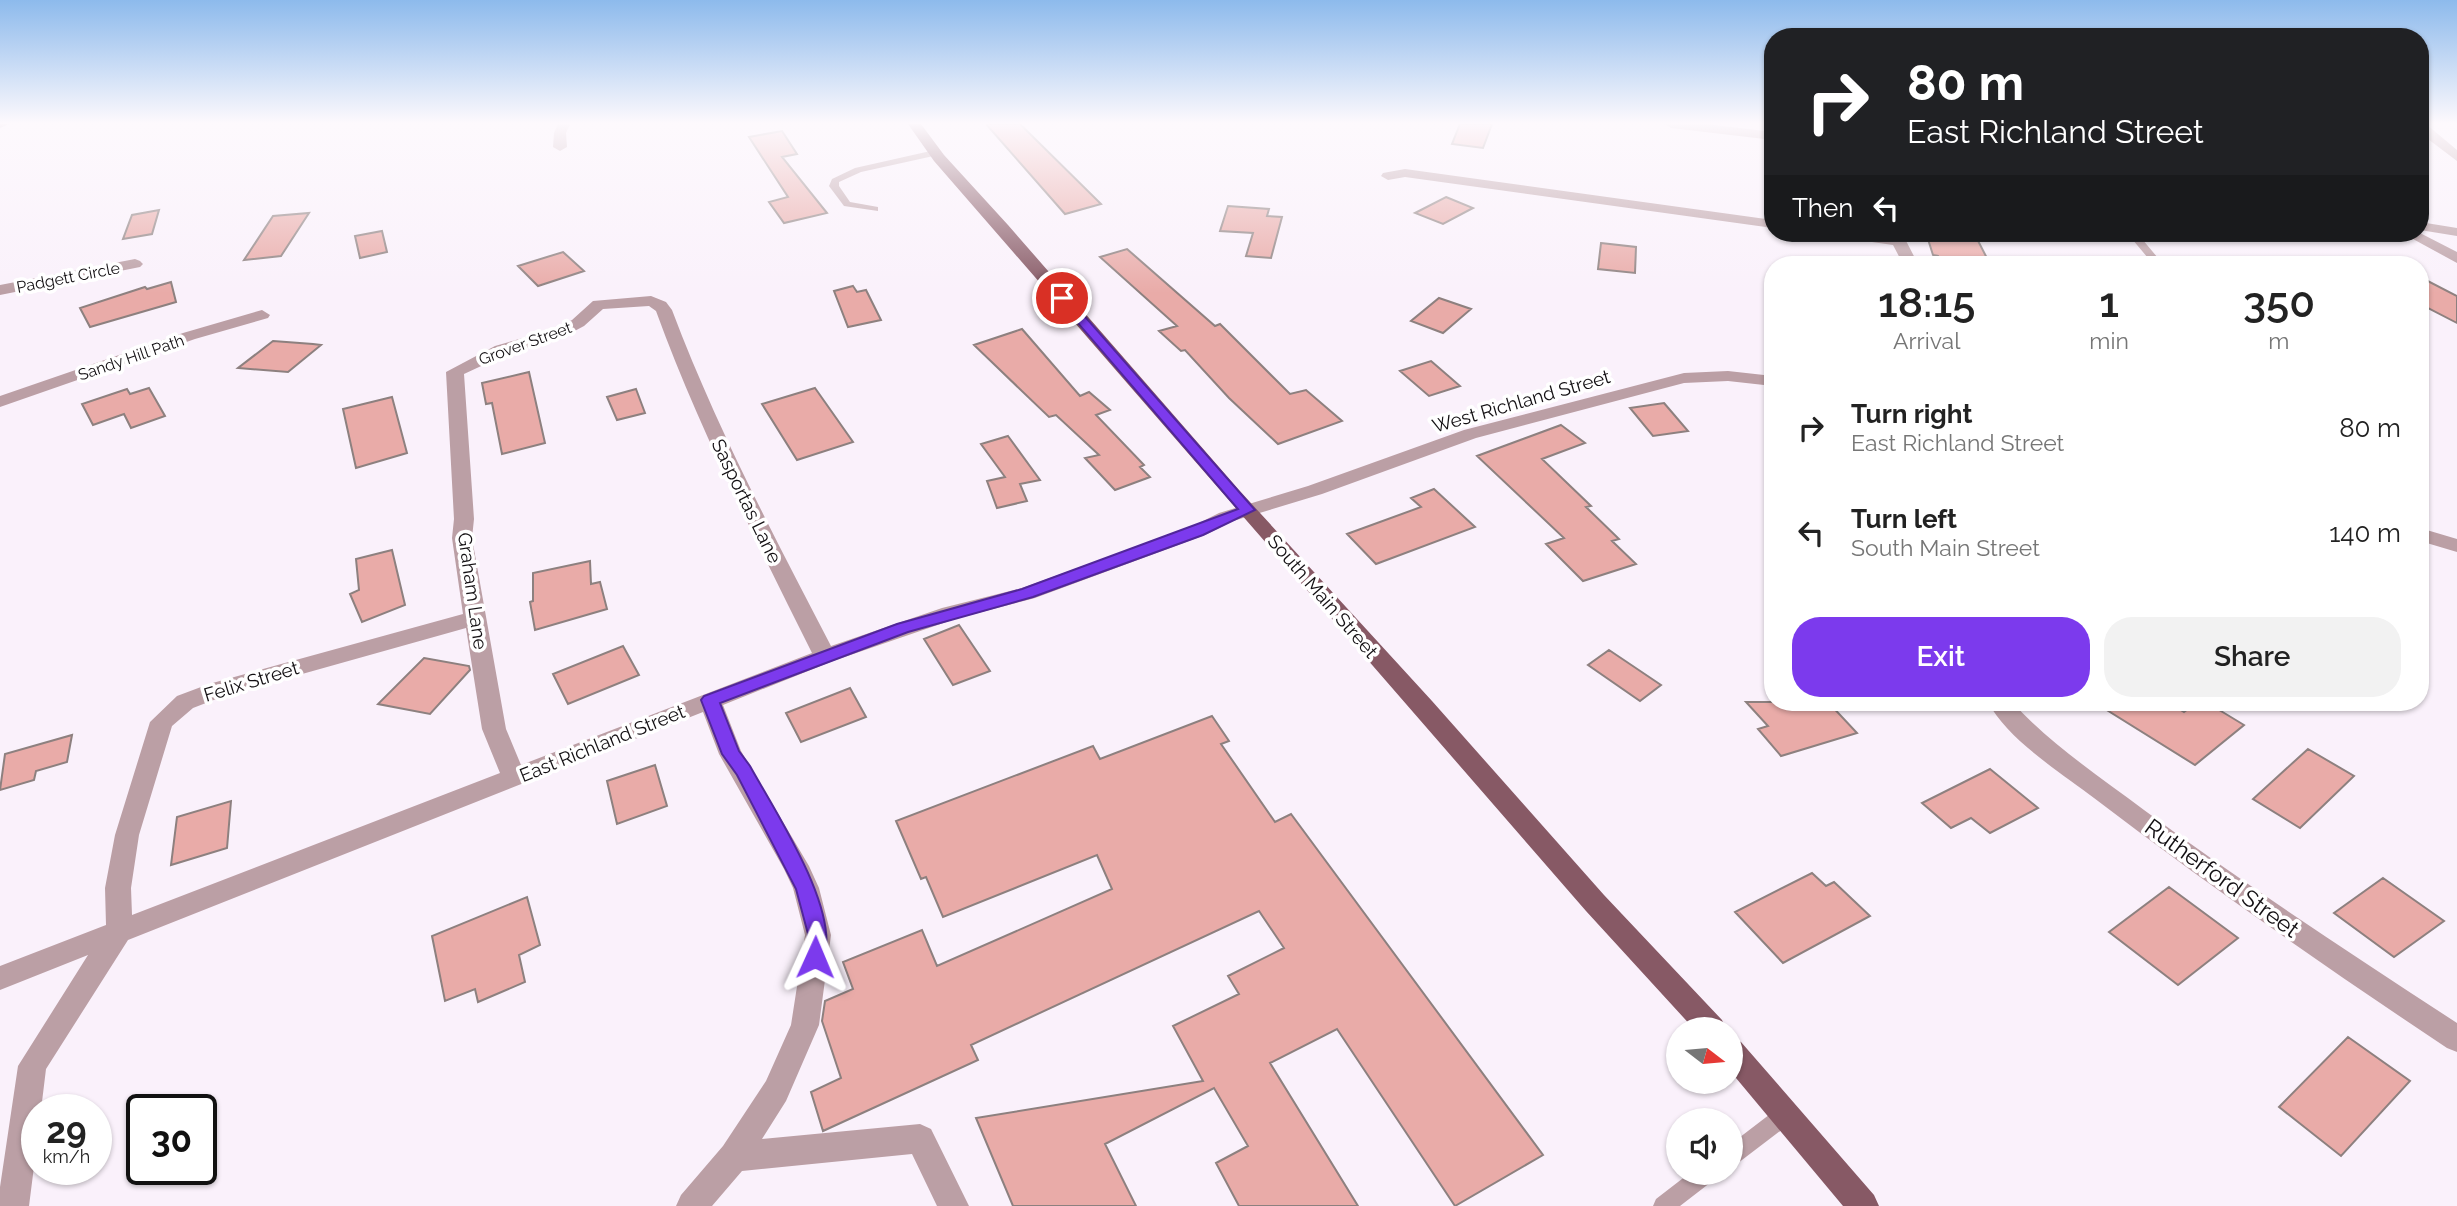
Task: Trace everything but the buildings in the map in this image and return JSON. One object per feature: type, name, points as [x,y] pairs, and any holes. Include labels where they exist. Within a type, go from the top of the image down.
[{"type":"main road","name":"South Main Street","points":[[959,180],[1595,903],[1701,1017]]},
{"type":"main road","points":[[1743,1065],[1863,1206]]},
{"type":"street","points":[[1458,180],[1764,223]]},
{"type":"street","points":[[2429,227],[2457,232]]},
{"type":"street","points":[[2426,242],[2457,258]]},
{"type":"street","name":"Padgett Circle","points":[[0,289],[135,264]]},
{"type":"street","name":"Grover Street","points":[[456,401],[455,372],[501,350],[564,331],[578,323],[599,304],[651,301],[660,305],[676,342]]},
{"type":"street","name":"Sandy Hill Path","points":[[0,402],[189,336],[262,315]]},
{"type":"street","name":"Sasportas Lane","points":[[676,342],[690,381],[736,481],[825,656]]},
{"type":"street","name":"West Richland Street","points":[[1248,510],[1470,434],[1665,382],[1728,376],[1764,381]]},
{"type":"street","name":"Graham Lane","points":[[456,401],[464,519],[462,538],[474,618],[494,729],[514,778]]},
{"type":"street","name":"East Richland Street","points":[[0,978],[825,656],[949,613],[1028,593],[1248,510]]},
{"type":"street","points":[[2429,537],[2457,546]]},
{"type":"street","name":"Felix Street","points":[[119,931],[118,888],[127,835],[162,722],[185,702],[373,644],[474,618]]},
{"type":"street","points":[[692,1206],[734,1157],[776,1091],[804,1025],[818,934],[806,888],[796,866],[731,754],[710,700]]},
{"type":"street","name":"Rutherford Street","points":[[2006,711],[2019,727],[2154,831],[2347,967],[2457,1039]]},
{"type":"street","points":[[13,1206],[32,1066],[119,931]]},
{"type":"street","points":[[734,1157],[920,1139],[953,1206]]},
{"type":"lane","points":[[837,180],[834,186],[847,204],[875,209]]},
{"type":"lane","points":[[2140,242],[2151,256]]},
{"type":"lane","points":[[1743,1147],[1785,1115]]},
{"type":"lane","points":[[1663,1206],[1691,1185]]},
{"type":"route","points":[[815,957],[818,934],[806,888],[743,771],[731,754],[710,700],[902,628],[1028,593],[1248,510],[1062,298]]}]
